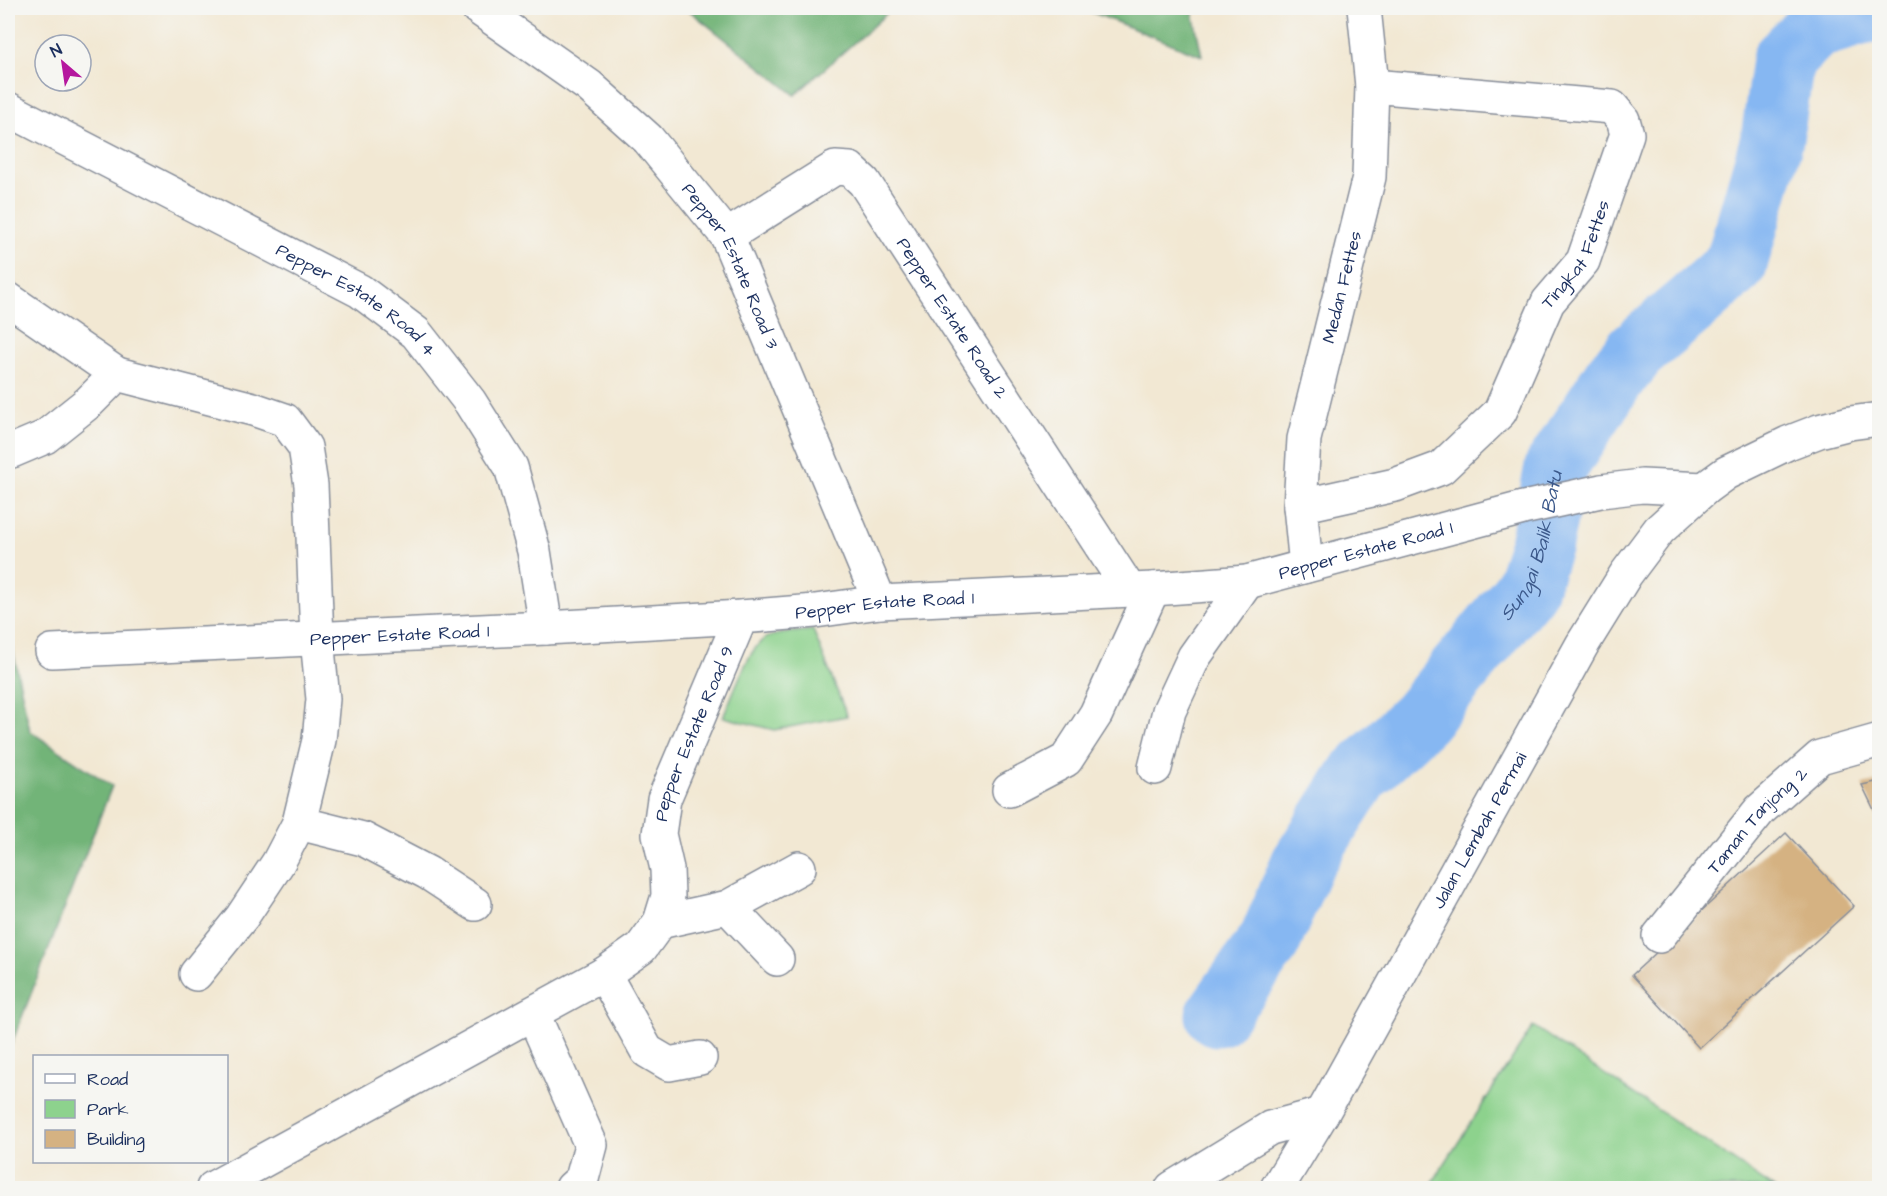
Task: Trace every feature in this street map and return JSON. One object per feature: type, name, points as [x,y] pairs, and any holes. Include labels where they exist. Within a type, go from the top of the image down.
[{"type":"street","name":"Pepper Estate Road 3","points":[[478,8],[589,86],[648,140],[727,236],[880,602]]},
{"type":"street","name":"Medan Fettes","points":[[1306,567],[1300,506],[1304,439],[1369,177],[1372,86],[1364,8]]},
{"type":"street","name":"Tingkat Fettes","points":[[1300,506],[1395,485],[1441,468],[1500,412],[1548,302],[1583,261],[1627,134],[1623,120],[1612,107],[1372,86]]},
{"type":"street","name":"Pepper Estate Road 4","points":[[8,110],[360,291],[416,333],[470,402],[511,467],[534,551],[546,628]]},
{"type":"street","name":"Pepper Estate Road 2","points":[[727,236],[835,168],[850,169],[864,182],[1141,589]]},
{"type":"street","points":[[8,299],[117,374],[253,409],[285,420],[306,447],[311,485],[317,639],[323,699],[319,740],[299,823],[278,863],[242,917],[195,974]]},
{"type":"street","points":[[8,451],[45,436],[89,402],[117,374]]},
{"type":"street","name":"Jalan Lembah Permai","points":[[1277,1188],[1322,1114],[1577,656],[1620,584],[1659,530],[1704,489],[1726,473],[1788,443],[1819,431],[1850,423],[1880,419]]},
{"type":"street","name":"Pepper Estate Road 1","points":[[52,651],[741,617],[815,611],[880,602],[1247,582],[1523,508],[1601,491],[1642,486],[1704,489]]},
{"type":"street","points":[[1155,768],[1169,711],[1194,657],[1247,582]]},
{"type":"street","points":[[1009,790],[1066,760],[1096,714],[1141,589]]},
{"type":"street","name":"Pepper Estate Road 9","points":[[660,922],[668,896],[667,869],[659,834],[663,799],[741,617]]},
{"type":"street","name":"Taman Tanjong 2","points":[[1659,936],[1768,802],[1820,757],[1880,740]]},
{"type":"street","points":[[299,823],[363,839],[428,873],[475,904]]},
{"type":"street","points":[[213,1188],[604,974],[641,948],[660,922],[728,907],[799,868]]},
{"type":"street","points":[[728,907],[777,959]]},
{"type":"street","points":[[604,974],[647,1051],[669,1064],[700,1058]]},
{"type":"street","points":[[533,1014],[591,1145],[582,1179],[572,1188]]},
{"type":"street","points":[[1172,1188],[1270,1128],[1322,1114]]},
{"type":"green space","points":[[686,8],[893,8],[795,95]]},
{"type":"green space","points":[[1081,8],[1192,8],[1202,56]]},
{"type":"green space","points":[[8,628],[30,731],[112,786],[8,1053]]},
{"type":"green space","points":[[813,630],[847,716],[774,730],[723,717],[741,674],[759,643],[777,634]]},
{"type":"green space","points":[[1533,1026],[1774,1188],[1429,1188]]},
{"type":"building","points":[[1880,781],[1880,822],[1862,785]]},
{"type":"building","points":[[1786,833],[1854,906],[1699,1048],[1632,975]]},
{"type":"waterway","name":"Sungai Balik Batu","points":[[1217,1015],[1270,940],[1302,864],[1358,776],[1420,718],[1526,589],[1541,544],[1556,467],[1614,378],[1636,351],[1736,264],[1772,139],[1783,60],[1814,28],[1880,8]]}]
